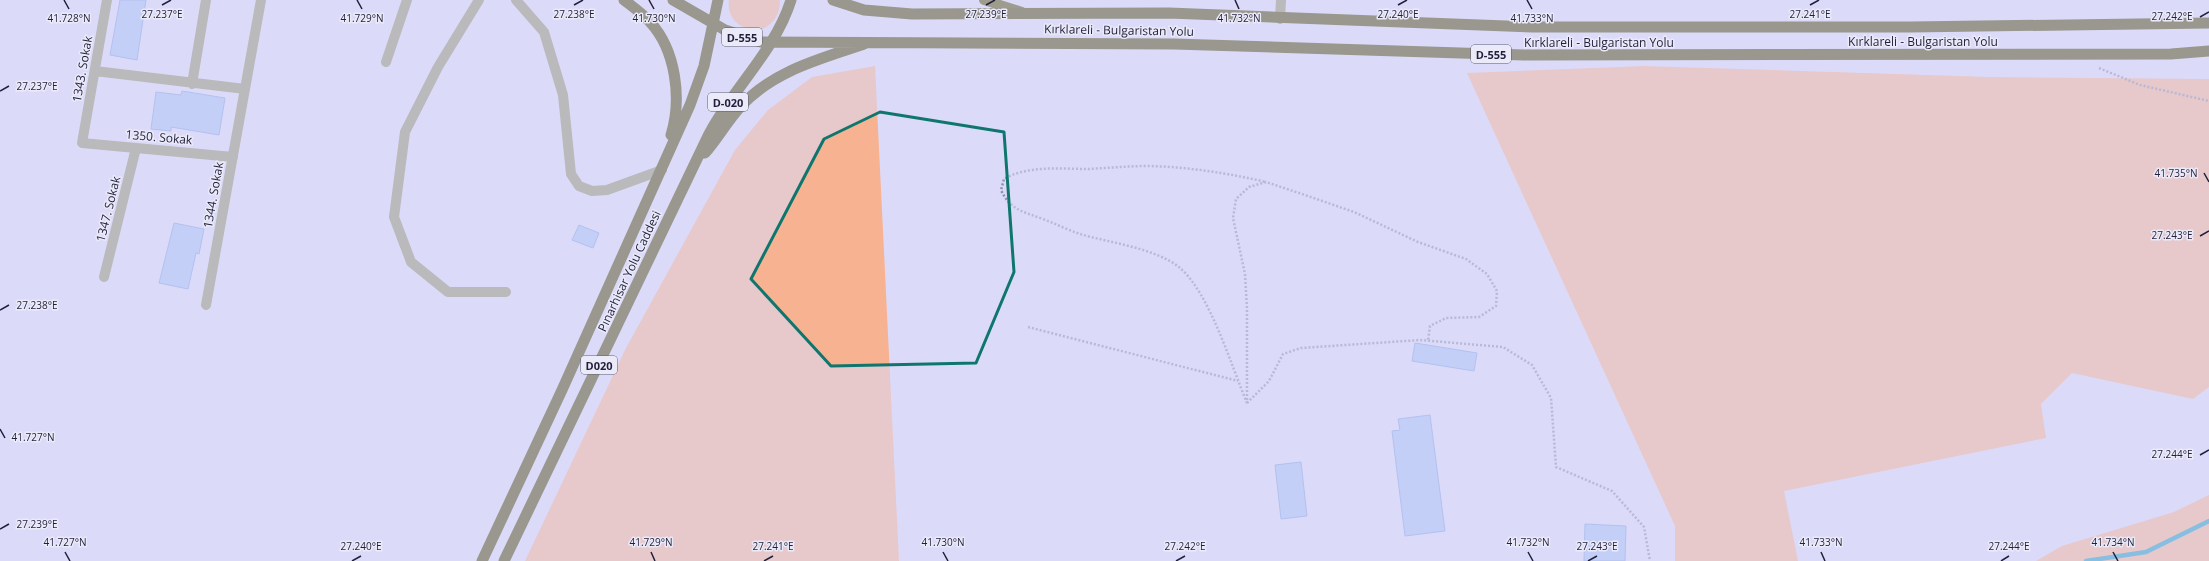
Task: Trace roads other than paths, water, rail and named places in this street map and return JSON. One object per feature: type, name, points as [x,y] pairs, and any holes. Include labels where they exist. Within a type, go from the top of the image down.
[{"type":"highway","points":[[624,0],[650,22],[660,34],[671,62],[675,80],[676,109],[674,126],[662,170]]},
{"type":"highway","name":"D-555","points":[[673,0],[713,24],[738,36],[761,42],[773,42]]},
{"type":"highway","name":"Pınarhisar Yolu Caddesi","points":[[482,561],[662,170],[698,87],[718,0]]},
{"type":"highway","name":"Pınarhisar Yolu Caddesi","points":[[504,561],[692,167],[722,110],[773,42],[791,0]]},
{"type":"highway","name":"Kırklareli - Bulgaristan Yolu","points":[[833,0],[864,10],[912,14],[1169,13],[1280,19],[1533,27],[1911,27],[2209,23]]},
{"type":"highway","points":[[692,167],[743,104],[760,89],[801,65],[873,41]]},
{"type":"highway","name":"Kırklareli - Bulgaristan Yolu","points":[[773,42],[873,41],[1174,44],[1524,54],[2171,54],[2209,51]]},
{"type":"main road","points":[[984,0],[1030,14]]},
{"type":"street","name":"1343. Sokak","points":[[82,143],[107,0]]},
{"type":"street","points":[[192,84],[206,0]]},
{"type":"street","name":"1344. Sokak","points":[[206,305],[262,0]]},
{"type":"street","points":[[386,62],[407,0]]},
{"type":"street","points":[[479,0],[438,67],[405,132],[394,217],[411,262],[448,292],[506,292]]},
{"type":"street","points":[[516,0],[544,32],[563,95],[571,174],[579,186],[592,191],[607,190],[662,170]]},
{"type":"street","points":[[1280,19],[1281,0]]},
{"type":"street","points":[[95,71],[192,84],[246,89]]},
{"type":"street","name":"1350. Sokak","points":[[82,143],[233,157]]},
{"type":"street","name":"1347. Sokak","points":[[104,277],[136,148]]},
{"type":"waterway","points":[[2086,561],[2146,552],[2209,521]]}]
